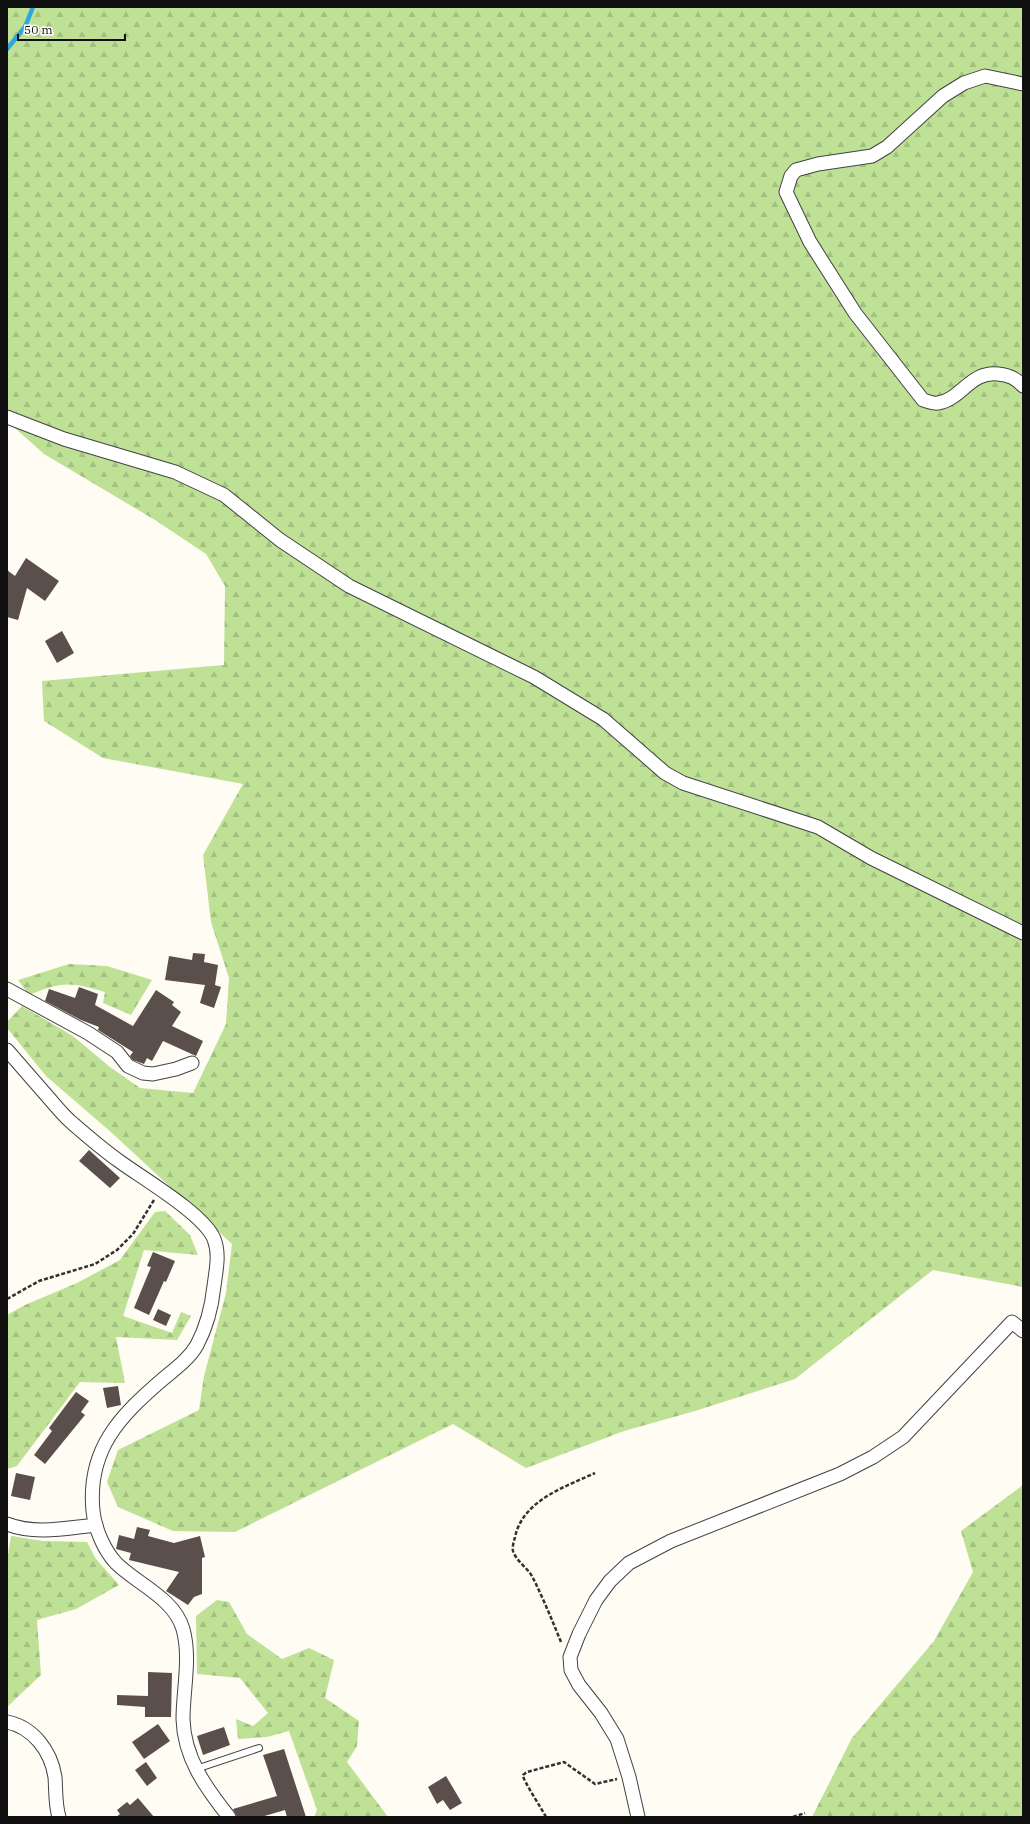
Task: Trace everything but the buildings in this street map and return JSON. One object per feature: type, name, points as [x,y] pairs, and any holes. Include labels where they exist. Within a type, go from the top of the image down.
[{"type":"street","points":[[1023,84],[985,76],[964,83],[943,96],[887,147],[872,156],[818,164],[796,170],[791,176],[786,192],[810,242],[855,313],[922,400],[936,403],[948,400],[979,376],[988,373],[1009,375],[1023,386]]},
{"type":"street","points":[[7,417],[64,439],[175,472],[224,495],[280,540],[349,586],[534,677],[603,719],[664,772],[677,779],[818,827],[871,858],[1023,934]]},
{"type":"street","points":[[7,989],[88,1033],[117,1052],[128,1066],[143,1074],[154,1074],[176,1069],[192,1063]]},
{"type":"street","points":[[7,1050],[68,1120],[116,1159],[161,1190],[204,1223],[212,1236],[218,1256],[213,1297],[196,1346],[182,1364],[125,1413],[109,1435],[101,1452],[95,1473],[93,1510],[96,1525],[107,1551],[116,1563],[168,1605],[181,1622],[184,1631],[186,1670],[183,1720],[185,1734],[196,1769],[208,1790],[229,1817]]},
{"type":"street","points":[[638,1817],[630,1777],[618,1739],[601,1713],[579,1685],[571,1670],[570,1657],[579,1634],[596,1600],[610,1581],[629,1562],[664,1545],[840,1474],[873,1457],[903,1437],[1012,1322],[1023,1332]]},
{"type":"street","points":[[7,1524],[27,1529],[39,1530],[96,1525]]},
{"type":"street","points":[[7,1722],[28,1730],[49,1756],[54,1776],[59,1817]]},
{"type":"lane","points":[[196,1769],[259,1748]]},
{"type":"path","points":[[7,1299],[39,1281],[95,1264],[117,1250],[133,1234],[161,1190]]},
{"type":"path","points":[[562,1644],[532,1576],[514,1554],[512,1549],[516,1532],[523,1518],[535,1505],[550,1494],[595,1473]]},
{"type":"path","points":[[546,1817],[532,1791],[523,1780],[523,1775],[526,1772],[564,1762],[595,1784],[630,1777]]},
{"type":"path","points":[[793,1817],[805,1813]]},
{"type":"green space","points":[[7,7],[1023,7],[1023,1287],[933,1270],[795,1379],[695,1411],[624,1431],[526,1468],[453,1424],[235,1532],[173,1531],[118,1507],[107,1482],[118,1450],[199,1410],[204,1376],[226,1293],[232,1244],[112,1133],[46,1076],[7,1028],[7,1022],[22,1006],[73,1036],[110,1067],[140,1088],[193,1093],[226,1024],[229,978],[211,922],[203,855],[243,784],[103,758],[44,721],[42,681],[224,665],[225,586],[206,554],[155,520],[44,454],[7,421]]},
{"type":"green space","points":[[69,964],[107,966],[152,980],[131,1015],[103,1003],[105,992],[83,986],[67,984],[50,987],[29,995],[18,980]]},
{"type":"green space","points":[[165,1211],[190,1235],[198,1255],[144,1250],[123,1316],[172,1333],[181,1312],[191,1316],[177,1340],[116,1337],[125,1383],[80,1382],[17,1466],[7,1469],[7,1315],[25,1305],[77,1283],[120,1260],[155,1212]]},
{"type":"green space","points":[[1023,1485],[1023,1817],[812,1817],[852,1738],[934,1641],[973,1572],[961,1531]]},
{"type":"green space","points":[[11,1536],[43,1541],[87,1542],[96,1559],[119,1585],[76,1609],[37,1620],[41,1675],[8,1706],[7,1560]]},
{"type":"green space","points":[[217,1600],[229,1602],[247,1634],[282,1659],[309,1648],[334,1660],[325,1698],[359,1721],[357,1746],[347,1762],[388,1817],[314,1817],[317,1810],[289,1731],[267,1737],[238,1739],[236,1719],[253,1726],[268,1713],[240,1678],[197,1674],[196,1616]]},
{"type":"waterway","points":[[7,49],[25,27],[33,7]]}]
